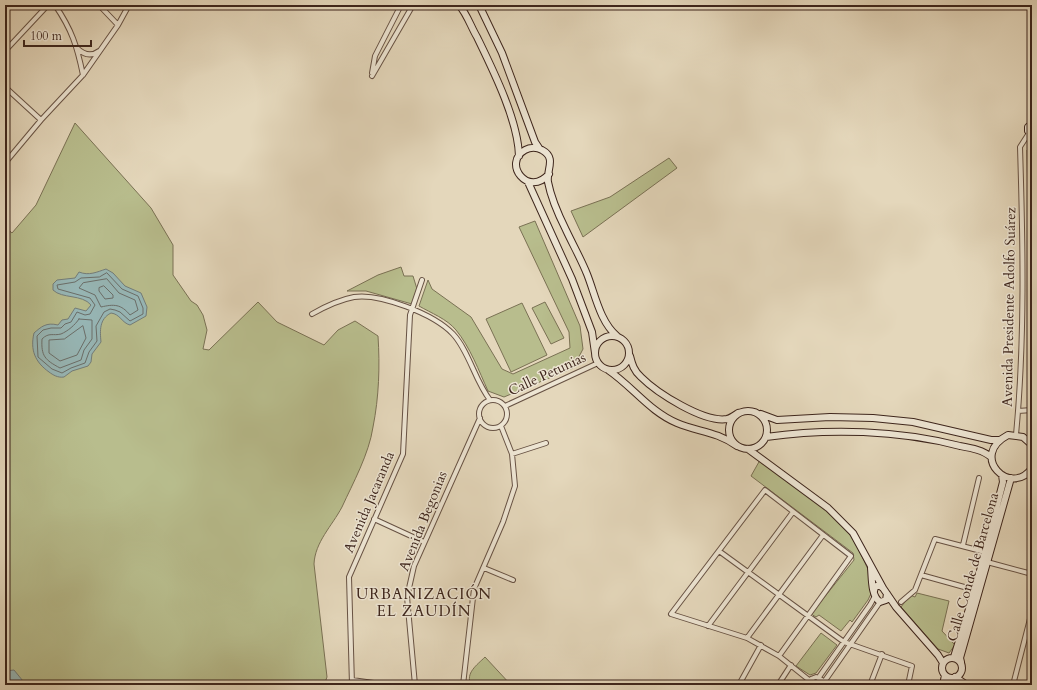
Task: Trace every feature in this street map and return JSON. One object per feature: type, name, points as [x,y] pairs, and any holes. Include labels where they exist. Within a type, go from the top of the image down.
[{"type":"main road","points":[[459,5],[488,60],[504,97],[517,138],[519,156],[516,166],[517,171],[528,182],[536,195],[581,302],[592,332],[598,363],[624,381],[648,404],[676,423],[724,437],[737,446],[748,449],[793,480],[833,513],[853,533],[885,591],[886,600],[881,602]]},
{"type":"main road","points":[[479,5],[502,53],[535,142],[539,148]]},
{"type":"main road","points":[[1031,134],[1028,128],[1032,124]]},
{"type":"main road","points":[[519,156],[528,148],[539,148],[544,150],[550,159],[551,169],[548,181],[550,190],[606,324],[617,336],[625,341],[630,350],[632,365],[640,377],[676,404],[697,413],[718,419],[728,419],[747,410],[777,420],[830,417],[897,420],[918,422],[991,440],[999,440]]},
{"type":"main road","points":[[528,182],[540,181],[549,174]]},
{"type":"main road","points":[[595,353],[600,341],[611,336],[617,336]]},
{"type":"main road","points":[[608,370],[620,370],[628,362],[630,356]]},
{"type":"main road","points":[[737,446],[731,438],[729,428],[733,418],[738,413]]},
{"type":"main road","points":[[760,414],[767,424],[766,438]]},
{"type":"main road","points":[[748,449],[757,447],[766,438],[844,432],[883,434],[947,442],[980,451],[992,457]]},
{"type":"main road","points":[[1031,471],[1022,477],[1011,478],[1002,475],[993,466],[992,450],[999,440],[1008,435],[1023,437],[1032,445]]},
{"type":"main road","points":[[757,447],[762,459]]},
{"type":"main road","name":"Calle Conde de Barcelona","points":[[954,657],[975,590],[1003,482],[1002,475]]},
{"type":"main road","name":"Calle Conde de Barcelona","points":[[961,662],[962,653],[1011,478]]},
{"type":"main road","points":[[870,564],[874,593],[881,602],[898,604]]},
{"type":"main road","points":[[874,593],[875,586],[879,585],[898,604],[938,655],[945,660]]},
{"type":"main road","points":[[945,660],[954,657],[961,662],[961,673],[966,683]]},
{"type":"main road","points":[[945,660],[942,670],[950,677],[966,683]]},
{"type":"main road","points":[[943,685],[950,677],[961,673]]},
{"type":"main road","points":[[948,685],[950,677]]},
{"type":"street","points":[[5,52],[48,5]]},
{"type":"street","points":[[55,5],[69,25],[77,48],[83,76]]},
{"type":"street","points":[[99,5],[118,25]]},
{"type":"street","points":[[5,163],[41,120],[83,76],[118,25],[129,5]]},
{"type":"street","points":[[401,5],[375,56],[372,76],[413,5]]},
{"type":"street","points":[[77,48],[81,53],[88,55],[95,54],[102,48]]},
{"type":"street","points":[[5,87],[41,120]]},
{"type":"street","points":[[1032,103],[1032,109]]},
{"type":"street","name":"Avenida Presidente Adolfo Suárez","points":[[1016,435],[1024,267],[1020,147],[1031,134]]},
{"type":"street","name":"Avenida Jacaranda","points":[[352,683],[349,577],[403,454],[410,314],[422,280]]},
{"type":"street","points":[[312,314],[334,301],[356,297],[379,299],[412,309],[430,317],[453,334],[490,400]]},
{"type":"street","name":"Calle Petunias","points":[[505,406],[598,363]]},
{"type":"street","points":[[490,400],[497,400],[505,406],[508,413],[507,418],[501,426],[490,428],[482,422],[480,418],[482,405],[490,400]]},
{"type":"street","points":[[1018,410],[1032,410]]},
{"type":"street","name":"Avenida Begonias","points":[[415,685],[407,598],[414,566],[480,418]]},
{"type":"street","points":[[458,685],[463,685],[474,589],[503,522],[515,486],[512,454],[501,426]]},
{"type":"street","points":[[512,454],[546,443]]},
{"type":"street","points":[[963,545],[979,478]]},
{"type":"street","points":[[779,656],[807,615],[851,556],[765,490],[672,614],[747,638],[779,656],[809,680]]},
{"type":"street","points":[[708,626],[793,512]]},
{"type":"street","points":[[374,519],[424,542]]},
{"type":"street","points":[[747,638],[823,535]]},
{"type":"street","points":[[898,604],[915,590],[935,539],[963,545],[985,552]]},
{"type":"street","points":[[719,551],[844,642],[851,643],[912,666],[908,685]]},
{"type":"street","points":[[987,562],[1032,574]]},
{"type":"street","points":[[484,568],[514,580]]},
{"type":"street","points":[[921,575],[975,590]]},
{"type":"street","points":[[819,677],[844,642],[874,593]]},
{"type":"street","points":[[819,677],[824,684],[851,643],[881,602]]},
{"type":"street","points":[[1013,685],[1032,611]]},
{"type":"street","points":[[741,681],[761,645]]},
{"type":"street","points":[[870,685],[882,654]]},
{"type":"street","points":[[778,685],[791,665]]},
{"type":"street","points":[[808,685],[809,680],[813,677],[819,677]]},
{"type":"street","points":[[352,683],[388,685]]},
{"type":"green space","points":[[75,123],[151,208],[173,245],[173,275],[203,315],[207,330],[203,349],[209,350],[258,302],[277,322],[324,345],[338,330],[355,321],[378,336],[378,393],[368,448],[342,507],[317,548],[315,556],[314,564],[327,677],[324,685],[5,685],[5,227],[12,233],[36,205]]},
{"type":"green space","points":[[1032,148],[1032,261],[1029,261],[1027,150]]},
{"type":"green space","points":[[669,158],[677,168],[583,237],[571,211],[610,197]]},
{"type":"green space","points":[[535,221],[580,326],[583,349],[573,368],[504,397],[488,391],[470,351],[456,330],[444,319],[419,306],[428,280],[432,289],[471,317],[502,369],[513,374],[570,348],[569,332],[519,227]]},
{"type":"green space","points":[[401,267],[404,276],[413,276],[417,289],[412,304],[366,291],[347,291],[378,275]]},
{"type":"green space","points":[[545,302],[564,338],[551,344],[532,308]]},
{"type":"green space","points":[[522,303],[547,355],[511,372],[486,319]]},
{"type":"green space","points":[[760,460],[825,507],[847,530],[863,558],[875,585],[868,600],[852,622],[850,620],[841,631],[819,615],[816,617],[811,614],[854,560],[853,553],[751,476]]},
{"type":"green space","points":[[917,593],[949,601],[942,631],[955,645],[949,653],[938,649],[901,607],[910,595],[915,597]]},
{"type":"green space","points":[[821,633],[837,645],[816,673],[810,675],[796,666]]},
{"type":"green space","points":[[485,657],[511,685],[471,685],[471,673],[475,666]]},
{"type":"water","points":[[106,269],[113,273],[125,286],[141,293],[147,307],[146,316],[130,325],[117,315],[111,313],[102,322],[101,342],[92,354],[91,362],[88,366],[72,371],[64,377],[54,375],[44,368],[37,360],[33,350],[34,333],[44,326],[50,324],[58,325],[62,320],[68,319],[75,308],[86,311],[91,305],[83,299],[57,293],[53,290],[53,284],[57,280],[75,278],[79,272],[90,274]]},
{"type":"water","points":[[14,670],[23,681],[21,685],[5,685],[5,671]]},
{"type":"district","name":"URBANIZACIÓN EL ZAUDÍN","points":[[424,602]]}]
